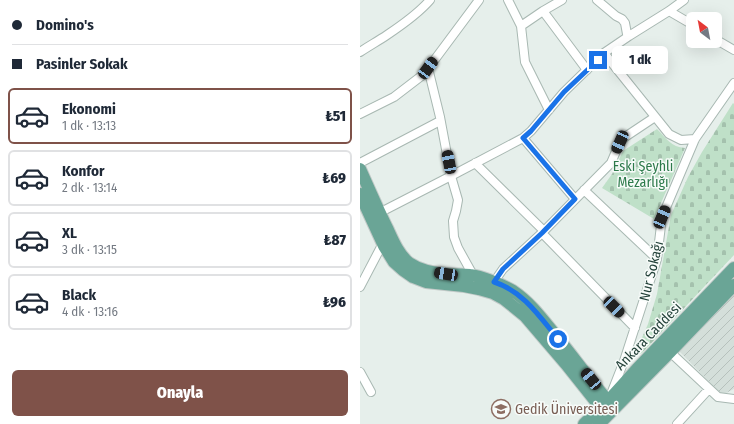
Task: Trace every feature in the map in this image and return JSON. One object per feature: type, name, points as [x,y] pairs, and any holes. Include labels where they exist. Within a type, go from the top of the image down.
[{"type":"main road","points":[[360,169],[379,213],[402,256],[417,267],[432,272],[473,275],[494,282],[508,288],[526,301],[607,407]]},
{"type":"main road","points":[[360,194],[383,243],[394,262],[403,270],[413,277],[426,282],[479,289],[493,293],[504,299],[525,316],[566,364],[607,407]]},
{"type":"main road","name":"Ankara Caddesi","points":[[599,424],[607,407],[637,369],[734,268]]},
{"type":"main road","name":"Ankara Caddesi","points":[[584,424],[607,407],[670,352],[734,285]]},
{"type":"street","points":[[360,52],[406,22],[430,0]]},
{"type":"street","points":[[360,114],[394,96],[420,78],[479,0]]},
{"type":"street","points":[[508,0],[521,26],[525,62],[549,110]]},
{"type":"street","points":[[521,26],[562,0]]},
{"type":"street","points":[[597,0],[616,16],[622,19],[629,36]]},
{"type":"street","points":[[379,213],[523,138],[531,131],[554,102],[604,54],[684,0]]},
{"type":"street","points":[[543,11],[587,70]]},
{"type":"street","points":[[669,11],[686,22]]},
{"type":"street","points":[[722,43],[734,50]]},
{"type":"street","points":[[604,54],[669,134],[681,140],[695,139]]},
{"type":"street","points":[[428,68],[451,176],[458,200],[453,221],[454,237],[458,248],[473,275]]},
{"type":"street","name":"Nur Sokağı","points":[[607,407],[635,328],[657,259],[662,217],[695,139],[732,90]]},
{"type":"street","points":[[494,282],[503,269],[543,232],[611,162],[620,142],[624,137],[655,117]]},
{"type":"street","points":[[360,163],[440,121]]},
{"type":"street","points":[[523,138],[575,199]]},
{"type":"street","points":[[475,163],[635,328]]},
{"type":"street","points":[[584,190],[657,259]]},
{"type":"street","points":[[360,287],[383,243]]},
{"type":"street","points":[[670,352],[718,397],[734,399]]},
{"type":"street","points":[[624,360],[626,367],[630,370],[637,369]]},
{"type":"street","points":[[360,372],[371,392]]},
{"type":"street","points":[[676,424],[709,389]]},
{"type":"shaded area","points":[[734,294],[734,389],[722,395],[679,351]]},
{"type":"green space","name":"Eski Şeyhli Mezarlığı","points":[[733,103],[734,255],[642,353],[634,356],[648,324],[657,294],[671,215],[688,177]]},
{"type":"green space","name":"Eski Şeyhli Mezarlığı","points":[[657,129],[672,144],[685,148],[654,219],[602,188],[612,174],[623,151]]},
{"type":"place","name":"Gedik Üniversitesi","points":[[501,409]]},
{"type":"route","points":[[558,339],[521,296],[494,282],[496,277],[503,269],[542,233],[575,199],[523,138],[531,131],[554,102],[598,60]]}]
